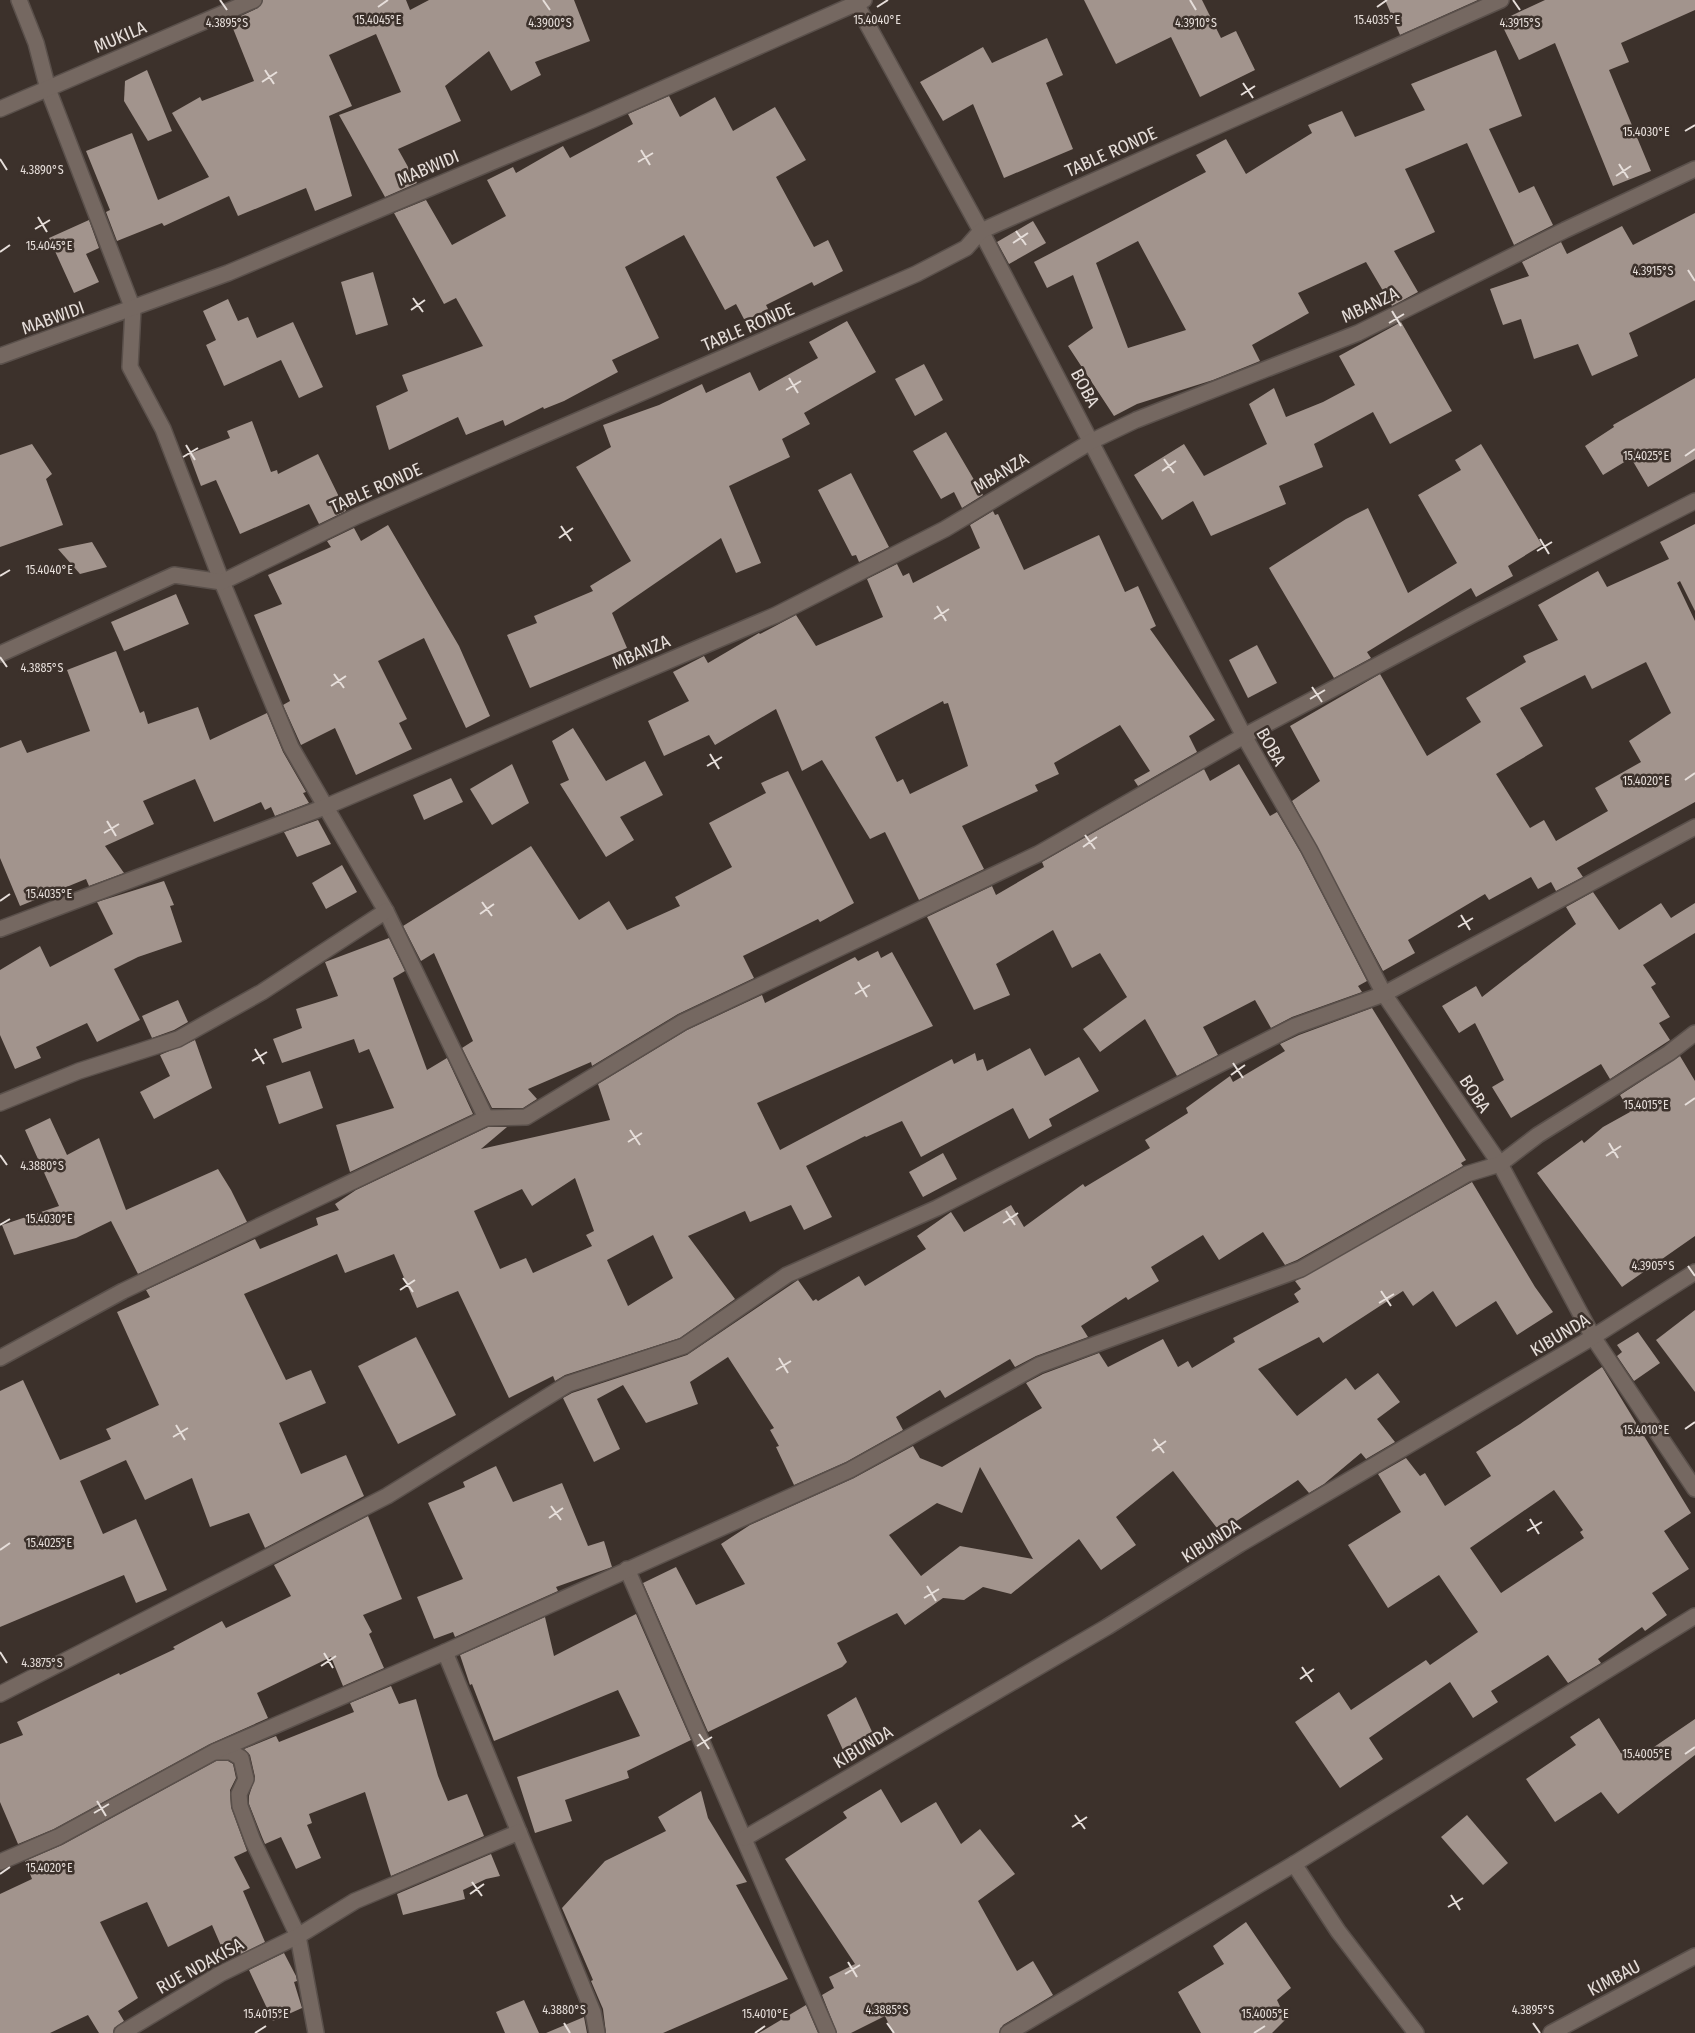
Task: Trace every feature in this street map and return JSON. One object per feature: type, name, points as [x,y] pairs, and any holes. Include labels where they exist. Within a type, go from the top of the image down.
[{"type":"street","points":[[19,0],[36,43],[48,88],[133,309],[130,367],[163,429],[222,582],[291,747],[386,911],[486,1118]]},
{"type":"street","name":"MUKILA","points":[[0,109],[254,0]]},
{"type":"street","name":"TABLE RONDE","points":[[222,582],[366,512],[916,274],[966,248],[981,231],[1502,0]]},
{"type":"street","name":"BOBA","points":[[859,1],[1092,440],[1244,736],[1308,849],[1384,994],[1500,1164],[1593,1337],[1695,1489]]},
{"type":"street","name":"MABWIDI","points":[[0,356],[228,273],[592,120],[859,1]]},
{"type":"street","name":"MBANZA","points":[[0,929],[325,807],[776,615],[945,529],[1092,440],[1136,420],[1358,333],[1565,230],[1695,169]]},
{"type":"street","points":[[0,1358],[123,1291],[486,1118],[526,1117],[684,1022],[1038,854],[1244,736],[1472,615],[1695,501]]},
{"type":"street","points":[[0,654],[174,575],[222,582]]},
{"type":"street","points":[[0,1694],[387,1496],[568,1384],[684,1346],[788,1275],[938,1208],[1295,1026],[1384,994],[1695,827]]},
{"type":"street","points":[[0,1103],[79,1071],[178,1039],[262,992],[386,911]]},
{"type":"street","points":[[0,1862],[58,1837],[214,1752],[445,1652],[850,1470],[1039,1365],[1301,1270],[1467,1174],[1500,1164],[1538,1135],[1669,1053],[1695,1033]]},
{"type":"street","name":"KIBUNDA","points":[[745,1838],[1107,1628],[1240,1544],[1593,1337],[1695,1272]]},
{"type":"street","points":[[627,1569],[828,2033]]},
{"type":"street","points":[[1008,2033],[1294,1864],[1695,1616]]},
{"type":"street","points":[[445,1652],[592,2012],[597,2033]]},
{"type":"street","points":[[214,1752],[231,1752],[241,1758],[246,1779],[239,1794],[240,1806],[253,1841],[298,1936],[316,2033]]},
{"type":"street","name":"RUE NDAKISA","points":[[122,2033],[220,1974],[298,1936],[355,1901],[519,1832]]},
{"type":"street","points":[[1294,1864],[1338,1931],[1416,2033]]},
{"type":"street","name":"KIMBAU","points":[[1551,2033],[1695,1956]]},
{"type":"building","points":[[263,0],[406,0],[410,10],[429,0],[574,0],[590,41],[535,62],[541,75],[511,91],[489,51],[445,86],[461,121],[398,149],[417,183],[385,197],[339,115],[401,92],[376,34],[329,55],[352,106],[329,116],[352,196],[315,211],[306,188],[238,216],[229,196],[164,226],[162,223],[117,241],[106,212],[110,210],[86,151],[132,133],[158,200],[209,177],[172,113],[200,97],[202,101],[254,81],[230,21],[258,8]]},
{"type":"building","points":[[1084,0],[1202,0],[1221,38],[1236,31],[1255,70],[1200,97],[1171,37],[1116,64]]},
{"type":"building","points":[[1385,0],[1478,0],[1400,35]]},
{"type":"building","points":[[1545,0],[1695,0],[1695,10],[1621,43],[1629,62],[1609,70],[1651,171],[1613,186],[1555,43],[1519,60],[1500,21]]},
{"type":"building","points":[[1047,38],[1063,75],[1046,83],[1073,149],[1004,178],[973,104],[943,121],[920,82],[983,47],[992,63]]},
{"type":"building","points":[[1496,50],[1522,116],[1489,129],[1519,193],[1534,186],[1553,225],[1514,245],[1467,143],[1405,169],[1435,232],[1394,251],[1418,292],[1392,306],[1366,262],[1298,293],[1309,313],[1252,345],[1260,361],[1213,380],[1137,404],[1114,416],[1068,346],[1093,328],[1073,275],[1047,288],[1034,262],[1206,172],[1196,155],[1226,139],[1246,174],[1312,133],[1308,125],[1342,111],[1355,137],[1425,110],[1411,84]],"holes":[[[1138,241],[1186,330],[1128,348],[1096,263]]]},
{"type":"building","points":[[147,70],[172,131],[148,141],[124,101],[125,81]]},
{"type":"building","points":[[669,96],[680,117],[715,97],[733,131],[775,107],[806,160],[776,177],[814,247],[828,240],[843,271],[814,286],[812,282],[766,305],[768,309],[745,321],[736,304],[725,310],[684,235],[625,267],[659,338],[612,360],[618,372],[564,401],[544,409],[543,407],[505,426],[503,420],[466,435],[458,417],[389,450],[376,406],[408,391],[402,375],[483,346],[456,298],[444,304],[394,213],[426,200],[452,245],[506,216],[487,180],[513,167],[516,173],[563,146],[570,158],[633,124],[628,114]]},
{"type":"building","points":[[1695,213],[1695,300],[1629,333],[1638,356],[1592,376],[1578,344],[1534,359],[1521,319],[1503,325],[1490,289],[1529,276],[1522,262],[1561,242],[1567,254],[1622,226],[1633,245]]},
{"type":"building","points":[[89,220],[99,248],[86,254],[99,282],[74,293],[49,238]]},
{"type":"building","points":[[1033,221],[1046,243],[1009,264],[997,242]]},
{"type":"building","points":[[373,272],[388,325],[356,335],[341,282]]},
{"type":"building","points":[[228,299],[238,321],[248,317],[257,338],[293,322],[323,387],[299,398],[281,360],[224,386],[206,345],[216,340],[203,311]]},
{"type":"building","points":[[847,321],[876,372],[804,413],[810,424],[782,439],[790,457],[729,486],[761,563],[736,573],[721,538],[612,613],[627,648],[530,688],[507,635],[537,623],[534,616],[593,591],[590,586],[631,561],[576,467],[611,447],[603,425],[659,405],[702,384],[706,393],[750,372],[759,391],[818,358],[809,342]]},
{"type":"building","points":[[1401,322],[1452,411],[1390,444],[1373,412],[1314,444],[1323,467],[1279,486],[1286,504],[1211,536],[1193,501],[1162,520],[1134,475],[1184,444],[1204,476],[1267,444],[1249,404],[1274,388],[1286,417],[1323,402],[1355,385],[1339,356]]},
{"type":"building","points":[[924,364],[943,400],[915,416],[895,379]]},
{"type":"building","points":[[1695,378],[1695,459],[1648,487],[1631,458],[1603,475],[1585,446],[1614,427],[1613,425]]},
{"type":"building","points":[[252,421],[271,472],[277,470],[278,474],[318,454],[346,511],[319,524],[309,504],[240,534],[216,480],[201,486],[189,454],[230,438],[227,431]]},
{"type":"building","points":[[946,432],[983,495],[962,508],[954,492],[941,499],[913,451]]},
{"type":"building","points":[[32,444],[52,474],[46,479],[63,525],[0,547],[0,455]]},
{"type":"building","points":[[1481,444],[1542,545],[1508,566],[1513,576],[1476,597],[1471,588],[1367,652],[1371,658],[1334,678],[1269,568],[1346,519],[1368,508],[1408,593],[1457,563],[1418,495],[1461,470],[1455,460]]},
{"type":"building","points":[[851,473],[889,547],[859,562],[856,555],[852,556],[818,490]]},
{"type":"building","points":[[993,511],[995,515],[998,514],[1024,570],[1099,535],[1125,592],[1138,586],[1156,626],[1150,629],[1215,720],[1189,736],[1197,752],[1138,786],[1134,780],[1150,771],[1120,725],[1054,763],[1059,774],[1035,785],[1038,791],[962,826],[984,869],[919,900],[885,832],[870,839],[822,760],[802,771],[776,709],[715,745],[709,735],[664,756],[648,721],[689,701],[673,672],[704,656],[708,663],[759,633],[796,615],[816,646],[883,617],[867,579],[897,564],[903,576],[909,573],[913,583],[980,548],[970,525]],"holes":[[[943,701],[944,704],[948,703],[968,766],[910,794],[903,779],[897,782],[875,737]]]},
{"type":"building","points":[[1695,524],[1695,611],[1680,581],[1677,583],[1695,621],[1695,802],[1577,868],[1583,877],[1556,891],[1551,882],[1538,889],[1531,877],[1489,900],[1485,894],[1408,940],[1415,953],[1383,971],[1292,801],[1320,781],[1290,726],[1380,674],[1427,756],[1481,722],[1466,698],[1526,662],[1523,656],[1558,640],[1538,605],[1598,571],[1607,587],[1669,559],[1660,542]],"holes":[[[1646,662],[1671,713],[1629,741],[1641,762],[1595,788],[1608,811],[1556,841],[1544,820],[1530,828],[1496,774],[1543,746],[1520,708],[1585,675],[1592,689]]]},
{"type":"building","points":[[388,525],[459,646],[490,716],[466,728],[424,638],[378,661],[407,719],[399,723],[412,749],[356,775],[335,728],[301,745],[283,705],[290,701],[254,615],[282,604],[268,575],[331,547],[327,541],[354,528],[361,541]]},
{"type":"building","points":[[92,542],[107,567],[80,574],[58,549]]},
{"type":"building","points":[[176,594],[189,624],[124,651],[111,622]]},
{"type":"building","points":[[1257,645],[1277,683],[1248,698],[1229,660]]},
{"type":"building","points":[[116,651],[140,713],[144,711],[148,724],[198,707],[210,740],[267,713],[283,752],[306,792],[303,793],[309,803],[275,816],[271,807],[265,810],[261,802],[214,822],[195,779],[143,801],[154,824],[105,846],[124,873],[89,886],[86,879],[20,906],[0,858],[0,748],[21,740],[27,753],[90,731],[67,670]]},
{"type":"building","points":[[573,728],[606,781],[645,761],[663,795],[620,817],[634,840],[606,857],[560,784],[569,780],[552,741]]},
{"type":"building","points":[[512,764],[529,803],[492,825],[470,789]]},
{"type":"building","points":[[1239,764],[1270,816],[1277,812],[1301,853],[1367,981],[1358,986],[1362,992],[1292,1017],[1271,1028],[1255,1000],[1203,1027],[1218,1055],[1177,1076],[1145,1019],[1100,1052],[1083,1029],[1127,997],[1100,953],[1072,968],[1053,930],[996,964],[1010,995],[974,1010],[927,917],[992,886],[996,895],[1044,867],[1042,862],[1204,769],[1210,781]]},
{"type":"building","points":[[788,771],[854,903],[820,922],[818,919],[743,956],[754,978],[678,1014],[592,1066],[591,1062],[528,1089],[537,1099],[523,1108],[492,1108],[462,1048],[473,1041],[434,953],[421,961],[403,926],[531,846],[579,920],[609,901],[627,930],[680,906],[675,897],[732,867],[709,823],[766,793],[761,783]]},
{"type":"building","points":[[451,778],[463,802],[424,820],[413,795]]},
{"type":"building","points":[[318,820],[331,844],[297,857],[284,832]]},
{"type":"building","points":[[342,865],[357,892],[326,909],[312,883]]},
{"type":"building","points":[[164,881],[174,905],[170,906],[182,942],[138,957],[114,969],[140,1020],[97,1042],[87,1023],[36,1047],[41,1058],[15,1069],[0,1035],[0,970],[40,946],[50,967],[113,934],[97,902]]},
{"type":"building","points":[[1593,892],[1619,930],[1661,903],[1671,918],[1695,903],[1695,933],[1643,965],[1656,984],[1651,987],[1670,1017],[1659,1023],[1670,1040],[1610,1079],[1601,1064],[1511,1118],[1492,1087],[1504,1080],[1475,1023],[1459,1033],[1442,1006],[1476,986],[1482,997],[1576,924],[1566,907]]},
{"type":"building","points":[[389,938],[405,971],[393,978],[427,1070],[447,1058],[473,1114],[350,1172],[336,1125],[394,1108],[369,1049],[359,1053],[354,1039],[282,1063],[273,1039],[302,1028],[296,1009],[338,996],[325,962]]},
{"type":"building","points":[[878,951],[881,958],[892,952],[933,1026],[757,1103],[780,1150],[952,1059],[954,1064],[975,1053],[977,1061],[983,1059],[987,1071],[1030,1048],[1045,1076],[1079,1057],[1099,1091],[1049,1119],[1052,1126],[1029,1139],[1013,1108],[921,1157],[902,1121],[865,1136],[806,1166],[832,1217],[804,1230],[791,1205],[750,1222],[745,1211],[688,1236],[735,1299],[680,1338],[565,1375],[555,1381],[553,1376],[509,1398],[458,1291],[417,1308],[394,1254],[345,1273],[337,1254],[244,1294],[286,1380],[311,1370],[326,1403],[279,1423],[301,1474],[346,1455],[364,1496],[265,1548],[249,1513],[210,1527],[192,1478],[145,1500],[126,1460],[80,1481],[103,1534],[136,1519],[167,1590],[136,1603],[124,1575],[0,1627],[0,1391],[23,1380],[60,1460],[111,1439],[106,1429],[159,1405],[117,1312],[150,1297],[146,1290],[255,1239],[260,1249],[318,1225],[316,1218],[339,1210],[335,1204],[356,1190],[488,1127],[507,1127],[481,1149],[610,1120],[598,1084],[687,1030],[762,995],[765,1003],[855,957],[858,961]],"holes":[[[575,1178],[594,1231],[586,1235],[592,1246],[533,1273],[526,1258],[500,1269],[474,1211],[522,1189],[532,1206]],[[653,1235],[673,1278],[628,1306],[607,1260]]]},
{"type":"building","points":[[178,1000],[188,1022],[174,1030],[152,1038],[142,1016]]},
{"type":"building","points":[[1372,1008],[1466,1160],[1461,1163],[1463,1166],[1285,1265],[1263,1232],[1219,1260],[1203,1235],[1151,1267],[1159,1281],[1128,1300],[1126,1297],[1081,1326],[1088,1337],[1036,1356],[1015,1367],[1010,1359],[945,1398],[940,1390],[896,1417],[903,1430],[846,1462],[794,1485],[776,1447],[779,1446],[770,1430],[774,1428],[728,1357],[690,1382],[698,1404],[646,1423],[623,1385],[597,1399],[620,1449],[594,1462],[563,1398],[572,1393],[687,1355],[798,1280],[813,1301],[816,1299],[818,1301],[859,1276],[865,1286],[926,1249],[917,1236],[951,1212],[964,1232],[1011,1205],[1024,1227],[1083,1184],[1085,1187],[1150,1148],[1145,1140],[1188,1113],[1186,1108],[1230,1076],[1233,1082],[1285,1051],[1280,1044]]},
{"type":"building","points":[[195,1040],[212,1088],[154,1119],[140,1092],[170,1076],[160,1055]]},
{"type":"building","points":[[1680,1056],[1695,1081],[1695,1236],[1622,1287],[1537,1173],[1582,1140],[1584,1143],[1603,1127],[1630,1112],[1620,1095]]},
{"type":"building","points":[[310,1071],[323,1108],[279,1124],[266,1086]]},
{"type":"building","points":[[50,1118],[67,1155],[99,1138],[126,1210],[218,1169],[247,1222],[138,1274],[111,1221],[76,1238],[14,1255],[2,1225],[59,1206],[25,1130]]},
{"type":"building","points":[[943,1153],[957,1179],[923,1197],[909,1172]]},
{"type":"building","points":[[1472,1182],[1535,1287],[1553,1312],[1517,1335],[1496,1301],[1456,1327],[1433,1291],[1413,1306],[1403,1291],[1323,1343],[1319,1337],[1258,1369],[1297,1416],[1346,1378],[1355,1390],[1378,1373],[1400,1402],[1377,1419],[1395,1442],[1366,1459],[1361,1453],[1324,1484],[1309,1493],[1298,1480],[1220,1532],[1173,1471],[1116,1517],[1136,1545],[1101,1570],[1079,1539],[1011,1594],[983,1587],[964,1600],[943,1598],[905,1625],[897,1613],[837,1643],[847,1662],[842,1667],[708,1732],[643,1583],[676,1567],[696,1605],[745,1584],[721,1544],[750,1525],[854,1478],[913,1446],[920,1458],[942,1467],[1042,1408],[1026,1383],[1043,1374],[1099,1353],[1108,1367],[1163,1339],[1178,1367],[1188,1361],[1192,1368],[1235,1342],[1233,1338],[1299,1302],[1294,1294],[1301,1289],[1295,1281]],"holes":[[[980,1467],[1033,1559],[960,1546],[921,1576],[889,1535],[937,1503],[962,1513]]]},
{"type":"building","points":[[1695,1310],[1695,1392],[1656,1340]]},
{"type":"building","points":[[1638,1332],[1660,1363],[1634,1381],[1617,1356],[1622,1352],[1617,1345]]},
{"type":"building","points":[[416,1337],[456,1415],[398,1444],[358,1366]]},
{"type":"building","points":[[1602,1367],[1691,1513],[1664,1531],[1689,1569],[1652,1593],[1667,1615],[1645,1631],[1642,1627],[1598,1659],[1601,1663],[1568,1683],[1548,1655],[1491,1691],[1498,1702],[1473,1718],[1450,1682],[1369,1738],[1383,1759],[1340,1788],[1295,1722],[1339,1692],[1351,1710],[1426,1660],[1430,1665],[1478,1632],[1439,1575],[1388,1608],[1348,1545],[1401,1512],[1378,1474],[1406,1458],[1420,1476],[1425,1473],[1445,1506],[1491,1476],[1476,1452]],"holes":[[[1554,1490],[1583,1530],[1580,1532],[1584,1538],[1501,1593],[1470,1548]]]},
{"type":"building","points":[[496,1466],[513,1502],[562,1483],[588,1546],[604,1541],[612,1567],[556,1587],[558,1591],[455,1637],[453,1632],[434,1639],[417,1597],[463,1579],[428,1503],[465,1487],[463,1482]]},
{"type":"building","points":[[368,1516],[402,1599],[363,1615],[372,1632],[369,1634],[384,1668],[343,1686],[331,1657],[257,1693],[268,1718],[210,1744],[54,1829],[18,1844],[0,1802],[0,1744],[23,1735],[17,1722],[119,1673],[120,1675],[175,1649],[173,1647],[222,1621],[226,1628],[291,1596],[274,1565]]},
{"type":"building","points":[[636,1614],[691,1740],[627,1771],[629,1778],[565,1800],[572,1821],[535,1833],[517,1777],[640,1736],[618,1690],[494,1741],[472,1684],[470,1685],[460,1655],[545,1617],[554,1656]]},
{"type":"building","points":[[391,1686],[399,1704],[416,1699],[438,1776],[448,1801],[467,1794],[484,1836],[391,1876],[365,1792],[309,1814],[312,1823],[307,1825],[321,1858],[296,1869],[281,1837],[265,1844],[249,1804],[249,1796],[255,1777],[250,1755],[244,1749],[276,1736],[279,1742],[354,1712],[350,1703]]},
{"type":"building","points":[[856,1697],[874,1736],[843,1750],[827,1715]]},
{"type":"building","points":[[1599,1718],[1621,1753],[1626,1749],[1635,1760],[1695,1719],[1695,1755],[1618,1814],[1601,1792],[1555,1822],[1526,1779],[1576,1745],[1570,1737]]},
{"type":"building","points":[[216,1761],[228,1761],[233,1764],[236,1778],[230,1790],[231,1807],[247,1851],[234,1857],[250,1888],[243,1891],[265,1942],[241,1954],[239,1950],[225,1955],[212,1925],[168,1947],[147,1902],[100,1922],[138,1998],[118,2011],[124,2021],[114,2028],[113,2033],[99,2033],[88,2015],[50,2033],[0,2033],[0,1894],[32,1879],[25,1861],[62,1845]]},
{"type":"building","points":[[881,1789],[901,1823],[936,1802],[961,1844],[980,1829],[1015,1874],[978,1901],[1017,1971],[1033,1961],[1053,1995],[1003,2025],[999,2033],[893,2033],[885,2016],[851,2033],[837,2033],[822,1995],[834,1988],[829,1977],[855,1964],[785,1859],[847,1818],[843,1812]]},
{"type":"building","points":[[701,1791],[708,1818],[747,1882],[736,1885],[788,1979],[663,2033],[606,2033],[603,2009],[591,1981],[593,1980],[562,1908],[605,1861],[666,1831],[658,1817]]},
{"type":"building","points":[[1467,1815],[1508,1863],[1483,1885],[1441,1837]]},
{"type":"building","points":[[491,1854],[500,1876],[486,1879],[463,1890],[465,1899],[403,1915],[397,1894]]},
{"type":"building","points":[[1246,1922],[1291,1988],[1277,2000],[1286,2019],[1272,2033],[1201,2033],[1178,1992],[1224,1964],[1213,1946]]},
{"type":"building","points":[[284,1953],[296,1976],[297,1981],[294,1982],[302,2008],[273,2021],[249,1970]]},
{"type":"building","points":[[524,2000],[539,2033],[505,2033],[496,2012]]},
{"type":"building","points":[[806,2005],[818,2033],[759,2033]]},
{"type":"building","points":[[584,2017],[587,2033],[546,2033]]}]
